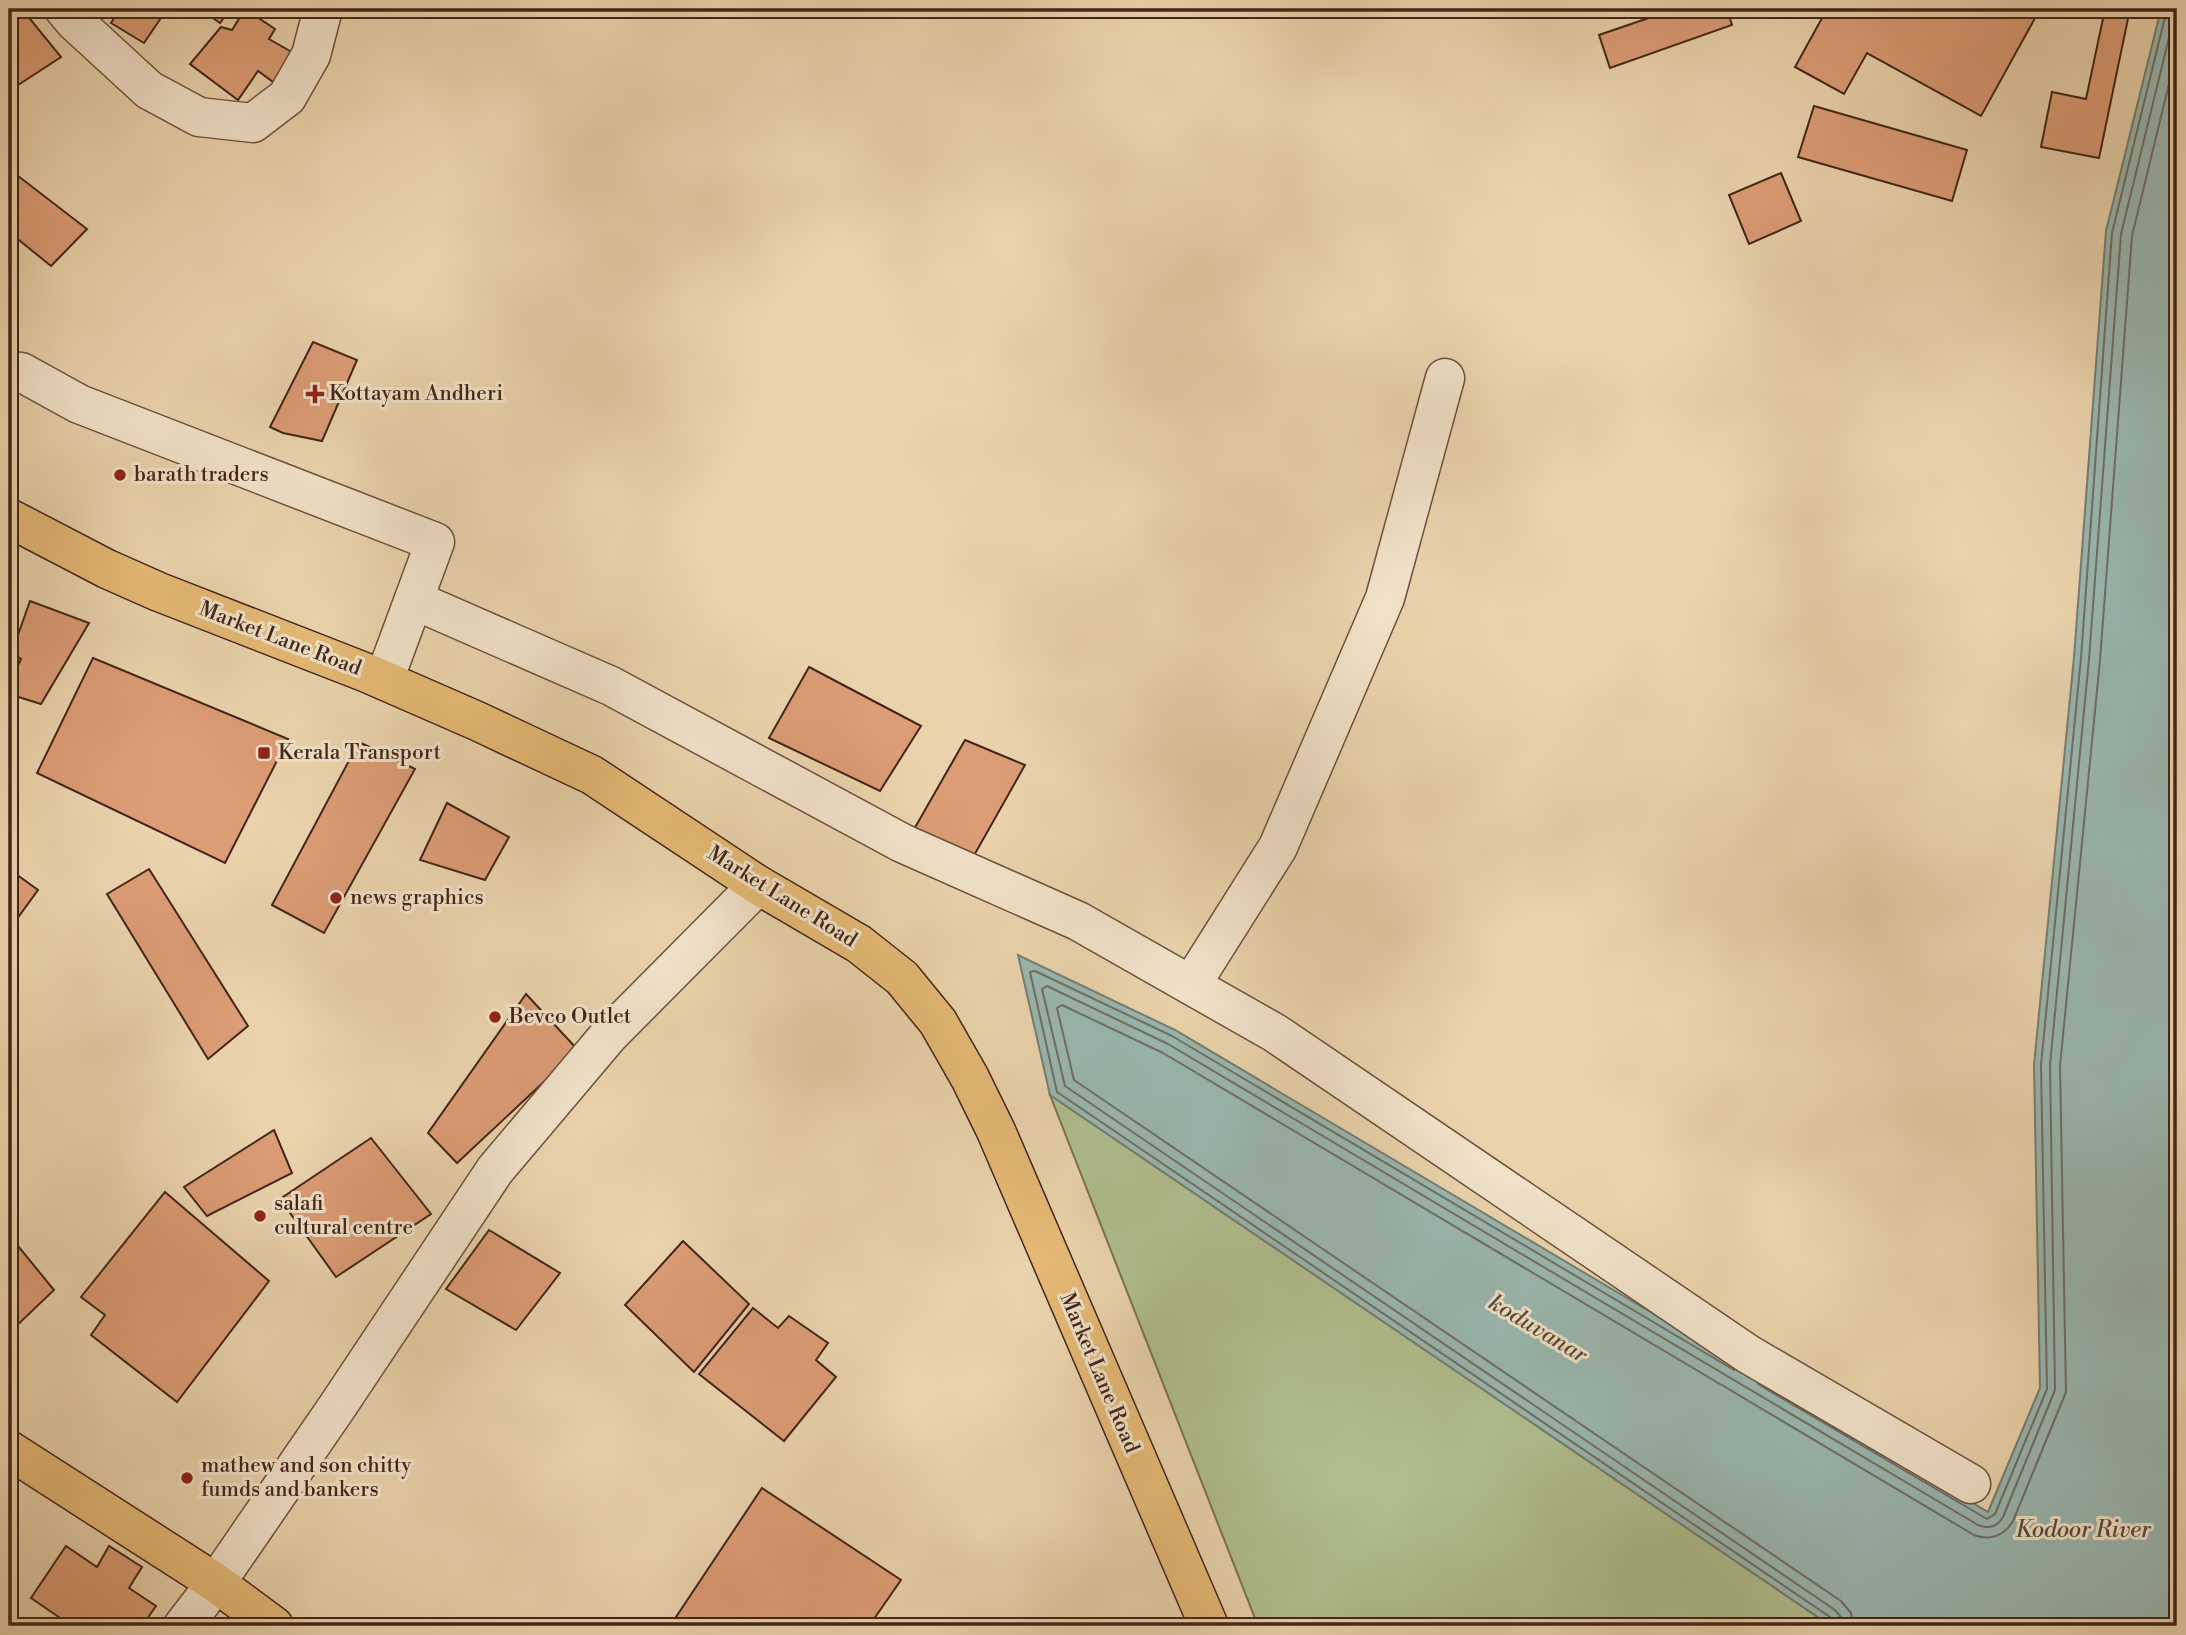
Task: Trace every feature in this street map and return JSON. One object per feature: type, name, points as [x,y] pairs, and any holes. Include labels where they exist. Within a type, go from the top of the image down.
[{"type":"main road","name":"Market Lane Road","points":[[9,518],[107,569],[159,592],[384,680],[592,775],[758,885],[859,944],[902,978],[938,1022],[996,1130],[1209,1626]]},
{"type":"main road","points":[[9,1450],[216,1583],[274,1626]]},
{"type":"street","points":[[64,9],[149,90],[199,117],[253,123],[288,97],[311,55],[323,9]]},
{"type":"street","points":[[9,371],[21,372],[79,404],[435,542],[384,680]]},
{"type":"street","points":[[1191,985],[1278,846],[1385,598],[1445,378]]},
{"type":"street","points":[[414,600],[611,686],[902,843],[1079,921],[1275,1033],[1748,1354],[1971,1484]]},
{"type":"street","points":[[183,1626],[216,1583],[337,1407],[495,1170],[609,1035],[758,885]]},
{"type":"green space","points":[[1050,1095],[1831,1626],[1258,1626]]},
{"type":"water","name":"Kodoor River","points":[[2161,9],[2177,9],[2177,1626],[1831,1626],[1050,1095],[1018,955],[1175,1030],[1988,1512],[2040,1388],[2034,1065],[2074,657],[2106,231]]},
{"type":"building","points":[[9,9],[22,9],[61,57],[9,91]]},
{"type":"building","points":[[120,9],[167,9],[144,43],[111,23]]},
{"type":"building","points":[[200,9],[230,9],[220,23]]},
{"type":"building","points":[[245,9],[275,29],[269,39],[297,55],[276,84],[258,71],[238,100],[190,64],[221,27],[232,30]]},
{"type":"building","points":[[1675,9],[1727,9],[1732,25],[1610,68],[1599,35]]},
{"type":"building","points":[[1827,9],[2040,9],[1981,116],[1867,53],[1844,94],[1795,67]]},
{"type":"building","points":[[2105,9],[2130,9],[2099,158],[2041,147],[2052,92],[2086,99]]},
{"type":"building","points":[[1814,106],[1967,150],[1952,201],[1798,157]]},
{"type":"building","points":[[9,169],[87,229],[51,266],[9,232]]},
{"type":"building","points":[[1781,173],[1801,221],[1749,244],[1729,195]]},
{"type":"building","name":"Kottayam Andheri","points":[[313,342],[357,360],[322,441],[283,433],[270,427]]},
{"type":"building","points":[[30,601],[89,623],[41,704],[9,694],[9,684],[21,659],[12,652]]},
{"type":"building","points":[[93,658],[288,739],[225,863],[37,773]]},
{"type":"building","points":[[809,667],[921,726],[880,791],[769,738]]},
{"type":"building","points":[[965,740],[1025,765],[972,859],[913,831]]},
{"type":"building","points":[[359,742],[415,769],[324,933],[272,905]]},
{"type":"building","points":[[447,803],[509,837],[485,880],[420,860]]},
{"type":"building","points":[[9,869],[38,890],[9,930]]},
{"type":"building","points":[[149,869],[248,1026],[208,1059],[107,894]]},
{"type":"building","points":[[526,994],[578,1050],[457,1163],[428,1133]]},
{"type":"building","points":[[9,1028],[18,1034],[9,1049]]},
{"type":"building","points":[[274,1130],[292,1173],[207,1216],[184,1187]]},
{"type":"building","points":[[371,1138],[431,1214],[336,1277],[280,1199]]},
{"type":"building","points":[[165,1192],[269,1281],[177,1402],[91,1335],[105,1315],[81,1297]]},
{"type":"building","points":[[489,1230],[560,1273],[516,1330],[446,1289]]},
{"type":"building","points":[[9,1235],[54,1290],[9,1333]]},
{"type":"building","points":[[683,1241],[749,1304],[694,1372],[625,1305]]},
{"type":"building","points":[[753,1308],[778,1328],[789,1316],[828,1343],[816,1360],[836,1377],[784,1441],[699,1374]]},
{"type":"building","points":[[762,1488],[901,1580],[869,1626],[670,1626]]},
{"type":"building","points":[[66,1546],[97,1567],[109,1546],[142,1567],[129,1588],[156,1606],[142,1626],[72,1626],[31,1598]]},
{"type":"place","name":"Kottayam Andheri","points":[[315,394]]},
{"type":"place","name":"barath traders","points":[[120,475]]},
{"type":"place","name":"Kerala Transport","points":[[264,753]]},
{"type":"place","name":"news graphics","points":[[336,898]]},
{"type":"place","name":"Bevco Outlet","points":[[495,1017]]},
{"type":"place","name":"salafi cultural centre","points":[[260,1216]]},
{"type":"place","name":"mathew and son chitty fumds and bankers","points":[[187,1478]]},
{"type":"water label","name":"koduvanar","points":[[1538,1329]]}]
